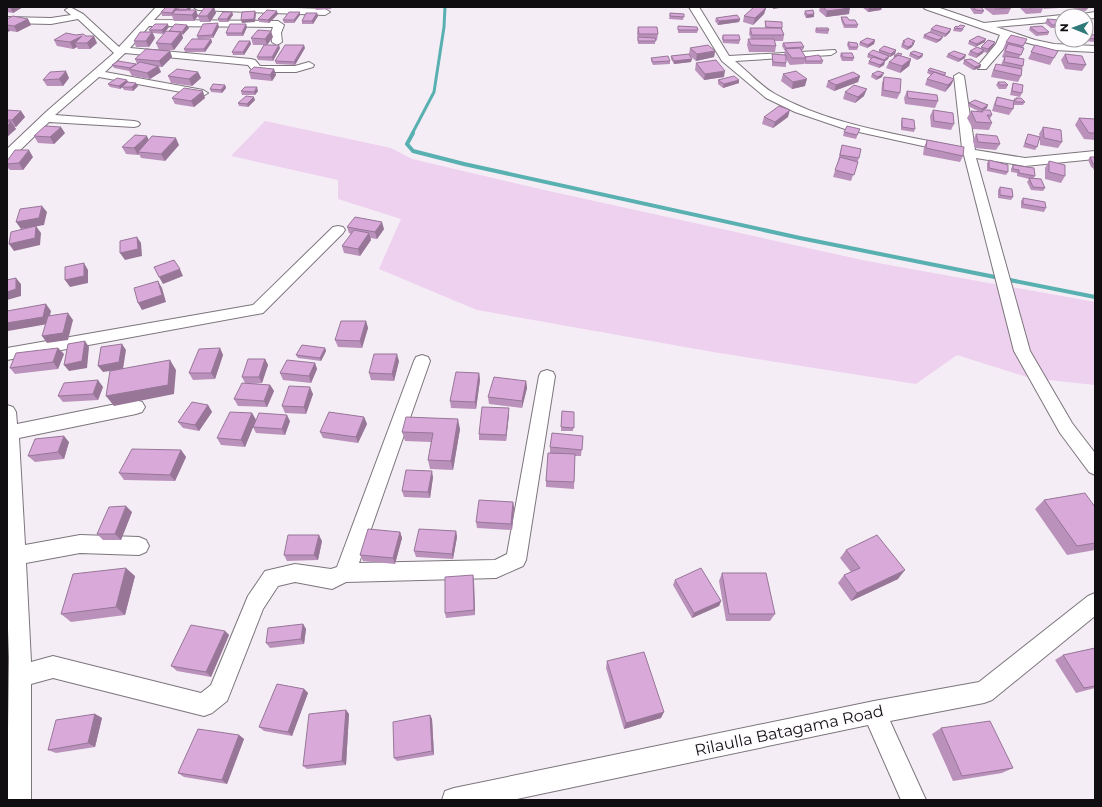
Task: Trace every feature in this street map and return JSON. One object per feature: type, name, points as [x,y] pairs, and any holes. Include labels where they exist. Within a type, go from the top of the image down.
[{"type":"street","points":[[65,7],[80,16],[121,51],[251,62],[257,69],[296,69],[310,65]]},
{"type":"street","points":[[7,156],[46,118],[91,80],[121,51],[161,7]]},
{"type":"street","points":[[198,7],[325,12]]},
{"type":"street","points":[[694,7],[726,59],[770,96],[799,110],[849,127],[969,153],[1025,162],[1095,155]]},
{"type":"street","points":[[928,7],[1032,42],[1054,46],[1095,49]]},
{"type":"street","points":[[7,20],[51,21],[80,16]]},
{"type":"street","points":[[984,26],[1009,22],[1054,19]]},
{"type":"street","points":[[146,23],[278,24],[276,33],[277,42]]},
{"type":"street","points":[[982,67],[1001,45],[1006,33]]},
{"type":"street","points":[[726,59],[830,52]]},
{"type":"street","points":[[97,73],[203,93]]},
{"type":"street","points":[[959,76],[969,153],[1011,304],[1022,351],[1066,428],[1095,467]]},
{"type":"street","points":[[46,118],[134,124]]},
{"type":"street","points":[[7,354],[258,309],[338,230]]},
{"type":"street","points":[[345,573],[422,360]]},
{"type":"street","points":[[15,664],[52,667],[204,705],[219,693],[255,603],[272,578],[295,573],[332,579],[345,573],[496,569],[516,560],[547,376]]},
{"type":"street","points":[[19,800],[15,664],[15,556],[9,426],[32,427],[136,407]]},
{"type":"street","points":[[15,556],[80,544],[139,546]]},
{"type":"street","name":"Rilaulla Batagama Road","points":[[454,800],[874,712],[984,692],[1095,602]]},
{"type":"street","points":[[874,712],[914,800]]},
{"type":"shaded area","points":[[265,121],[391,148],[412,159],[549,191],[867,261],[1095,302],[1095,385],[1030,378],[957,355],[916,384],[713,352],[477,310],[379,269],[401,219],[338,199],[338,180],[231,156]]},
{"type":"building","points":[[166,7],[176,7],[172,13],[161,12]]},
{"type":"building","points":[[180,7],[189,7],[186,10],[177,10]]},
{"type":"building","points":[[205,7],[214,7],[207,16],[198,16]]},
{"type":"building","points":[[754,7],[766,8],[755,18],[744,16]]},
{"type":"building","points":[[823,7],[849,7],[850,8],[827,11]]},
{"type":"building","points":[[973,7],[981,7],[984,11],[976,10]]},
{"type":"building","points":[[994,7],[1010,7],[1011,8],[996,9]]},
{"type":"building","points":[[176,10],[196,10],[192,15],[172,14]]},
{"type":"building","points":[[267,10],[277,11],[268,20],[258,19]]},
{"type":"building","points":[[813,10],[814,14],[807,15],[805,11]]},
{"type":"building","points":[[255,11],[254,19],[241,20],[242,12]]},
{"type":"building","points":[[223,12],[232,12],[227,19],[218,19]]},
{"type":"building","points":[[289,12],[300,12],[294,20],[283,20]]},
{"type":"building","points":[[306,13],[317,13],[312,21],[302,21]]},
{"type":"building","points":[[670,13],[684,14],[684,17],[670,16]]},
{"type":"building","points":[[737,15],[740,19],[719,21],[716,18]]},
{"type":"building","points":[[13,16],[28,19],[14,26],[7,25],[7,19]]},
{"type":"building","points":[[841,17],[847,17],[849,20],[855,20],[858,25],[845,25]]},
{"type":"building","points":[[1047,19],[1054,20],[1054,25],[1052,25]]},
{"type":"building","points":[[765,21],[782,22],[782,28],[766,27]]},
{"type":"building","points":[[218,23],[212,35],[197,36],[203,24]]},
{"type":"building","points":[[155,24],[168,24],[162,30],[149,30]]},
{"type":"building","points":[[175,24],[187,25],[182,32],[169,31]]},
{"type":"building","points":[[230,24],[246,24],[242,33],[226,33]]},
{"type":"building","points":[[936,25],[951,29],[946,34],[931,29]]},
{"type":"building","points":[[960,25],[965,26],[962,29],[954,28],[956,26],[958,27]]},
{"type":"building","points":[[678,26],[697,27],[698,30],[678,30]]},
{"type":"building","points":[[1042,26],[1049,32],[1038,33],[1030,27]]},
{"type":"building","points":[[638,27],[657,27],[658,34],[639,34]]},
{"type":"building","points":[[750,28],[781,28],[784,35],[752,35]]},
{"type":"building","points":[[816,28],[828,28],[829,30],[817,30]]},
{"type":"building","points":[[258,30],[271,31],[265,39],[251,38]]},
{"type":"building","points":[[166,31],[181,32],[171,44],[156,43]]},
{"type":"building","points":[[140,32],[152,32],[146,41],[134,41]]},
{"type":"building","points":[[930,32],[943,37],[938,40],[924,35]]},
{"type":"building","points":[[66,33],[94,36],[87,43],[75,43],[82,36],[70,42],[54,40]]},
{"type":"building","points":[[723,35],[739,35],[740,40],[723,40]]},
{"type":"building","points":[[1011,35],[1027,39],[1023,46],[1006,42]]},
{"type":"building","points":[[978,36],[986,39],[977,44],[969,41]]},
{"type":"building","points":[[638,37],[655,38],[656,41],[638,41]]},
{"type":"building","points":[[867,38],[875,40],[868,45],[860,42]]},
{"type":"building","points":[[908,38],[915,41],[912,43],[914,44],[908,47],[902,44],[905,42],[903,41]]},
{"type":"building","points":[[192,39],[211,39],[204,49],[184,49]]},
{"type":"building","points":[[748,39],[774,39],[776,46],[751,45]]},
{"type":"building","points":[[988,40],[995,42],[988,49],[981,47]]},
{"type":"building","points":[[239,41],[250,41],[243,52],[232,52]]},
{"type":"building","points":[[801,42],[804,47],[786,48],[783,43]]},
{"type":"building","points":[[848,42],[857,43],[858,47],[850,47]]},
{"type":"building","points":[[1008,44],[1024,48],[1021,55],[1005,51]]},
{"type":"building","points":[[264,45],[279,45],[272,57],[257,57]]},
{"type":"building","points":[[285,45],[304,45],[294,62],[275,61]]},
{"type":"building","points":[[708,45],[715,51],[697,54],[690,48]]},
{"type":"building","points":[[1035,45],[1058,51],[1054,58],[1031,52]]},
{"type":"building","points":[[884,46],[896,50],[891,54],[879,50]]},
{"type":"building","points":[[977,47],[984,50],[978,54],[970,51]]},
{"type":"building","points":[[800,48],[806,58],[792,58],[785,49]]},
{"type":"building","points":[[146,49],[170,51],[159,61],[135,59]]},
{"type":"building","points":[[873,50],[889,56],[884,60],[868,54]]},
{"type":"building","points":[[914,51],[923,54],[919,57],[910,53]]},
{"type":"building","points":[[954,51],[966,55],[960,59],[948,54]]},
{"type":"building","points":[[841,53],[852,53],[854,58],[843,57]]},
{"type":"building","points":[[898,53],[902,54],[900,56],[894,56]]},
{"type":"building","points":[[689,54],[692,59],[674,61],[671,56]]},
{"type":"building","points":[[772,54],[786,55],[786,63],[773,62]]},
{"type":"building","points":[[1065,54],[1082,56],[1086,65],[1068,63]]},
{"type":"building","points":[[819,55],[823,61],[805,60],[805,57]]},
{"type":"building","points":[[898,55],[911,59],[902,66],[889,62]]},
{"type":"building","points":[[668,56],[670,61],[653,62],[651,58]]},
{"type":"building","points":[[1005,56],[1024,59],[1023,66],[1004,62]]},
{"type":"building","points":[[873,57],[885,61],[880,65],[869,61]]},
{"type":"building","points":[[971,59],[981,65],[975,67],[964,60]]},
{"type":"building","points":[[716,60],[725,71],[705,74],[696,63]]},
{"type":"building","points":[[118,61],[136,64],[130,68],[112,65]]},
{"type":"building","points":[[140,62],[158,66],[147,73],[129,69]]},
{"type":"building","points":[[996,64],[1022,69],[1021,76],[994,70]]},
{"type":"building","points":[[254,67],[274,69],[270,75],[249,72]]},
{"type":"building","points":[[930,68],[946,73],[944,75],[928,70]]},
{"type":"building","points":[[177,69],[198,72],[189,79],[168,76]]},
{"type":"building","points":[[66,71],[59,79],[43,80],[50,72]]},
{"type":"building","points":[[796,71],[807,79],[793,82],[783,74]]},
{"type":"building","points":[[878,71],[884,73],[878,77],[872,74]]},
{"type":"building","points":[[853,72],[860,76],[836,85],[828,81]]},
{"type":"building","points":[[934,72],[954,79],[948,85],[927,79]]},
{"type":"building","points":[[734,76],[739,80],[724,84],[718,80]]},
{"type":"building","points":[[884,77],[901,79],[900,93],[883,90]]},
{"type":"building","points":[[117,78],[127,80],[119,86],[108,84]]},
{"type":"building","points":[[127,82],[136,83],[132,87],[122,87]]},
{"type":"building","points":[[998,82],[1005,82],[1008,85],[1000,85]]},
{"type":"building","points":[[1013,83],[1023,85],[1022,93],[1012,91]]},
{"type":"building","points":[[213,84],[225,85],[221,90],[210,89]]},
{"type":"building","points":[[854,85],[867,89],[858,97],[845,92]]},
{"type":"building","points":[[245,87],[257,87],[254,92],[241,91]]},
{"type":"building","points":[[184,88],[203,91],[191,101],[172,98]]},
{"type":"building","points":[[907,91],[937,95],[938,101],[908,98]]},
{"type":"building","points":[[246,96],[254,97],[247,104],[238,103]]},
{"type":"building","points":[[997,97],[1014,101],[1013,109],[995,105]]},
{"type":"building","points":[[1016,98],[1021,98],[1025,102],[1016,102],[1014,99],[1017,99]]},
{"type":"building","points":[[975,100],[988,105],[982,109],[969,103]]},
{"type":"building","points":[[779,106],[790,110],[775,122],[764,117]]},
{"type":"building","points":[[7,110],[21,111],[12,120],[7,120]]},
{"type":"building","points":[[933,110],[953,113],[954,124],[934,121]]},
{"type":"building","points":[[982,110],[990,110],[992,115],[987,115],[992,123],[976,122],[971,111],[983,112]]},
{"type":"building","points":[[902,118],[914,120],[915,129],[902,127]]},
{"type":"building","points":[[1079,118],[1095,119],[1095,133],[1089,133]]},
{"type":"building","points":[[45,126],[61,127],[50,137],[34,136]]},
{"type":"building","points":[[847,126],[860,129],[857,135],[844,132]]},
{"type":"building","points":[[1043,127],[1061,130],[1062,142],[1044,138]]},
{"type":"building","points":[[976,134],[997,136],[1000,144],[978,142]]},
{"type":"building","points":[[1028,134],[1040,137],[1037,147],[1025,143]]},
{"type":"building","points":[[135,135],[147,136],[134,148],[122,147]]},
{"type":"building","points":[[152,136],[176,138],[161,154],[138,152]]},
{"type":"building","points":[[927,140],[964,147],[963,156],[926,148]]},
{"type":"building","points":[[842,145],[861,149],[859,158],[840,155]]},
{"type":"building","points":[[15,150],[29,150],[19,163],[7,164],[7,161]]},
{"type":"building","points":[[840,157],[858,162],[854,175],[835,170]]},
{"type":"building","points":[[1090,157],[1095,157],[1095,164],[1093,164]]},
{"type":"building","points":[[989,160],[1008,165],[1008,172],[989,168]]},
{"type":"building","points":[[1049,161],[1065,165],[1065,176],[1049,172]]},
{"type":"building","points":[[1013,165],[1034,168],[1035,176],[1019,173],[1019,170],[1013,169]]},
{"type":"building","points":[[1029,178],[1041,179],[1045,188],[1033,187]]},
{"type":"building","points":[[1000,187],[1012,189],[1013,197],[1000,195]]},
{"type":"building","points":[[1023,198],[1045,202],[1046,208],[1023,204]]},
{"type":"building","points":[[42,206],[39,218],[16,222],[20,209]]},
{"type":"building","points":[[355,217],[382,222],[375,232],[347,227]]},
{"type":"building","points":[[36,226],[35,238],[9,244],[11,232]]},
{"type":"building","points":[[354,230],[369,233],[358,249],[342,246]]},
{"type":"building","points":[[137,237],[138,249],[120,253],[120,241]]},
{"type":"building","points":[[174,260],[180,269],[159,277],[154,267]]},
{"type":"building","points":[[84,263],[84,276],[65,280],[65,267]]},
{"type":"building","points":[[16,278],[16,289],[7,292],[7,280]]},
{"type":"building","points":[[158,281],[162,295],[138,303],[134,288]]},
{"type":"building","points":[[46,304],[43,317],[7,323],[7,311]]},
{"type":"building","points":[[68,313],[63,333],[42,336],[48,316]]},
{"type":"building","points":[[341,321],[366,321],[360,341],[335,340]]},
{"type":"building","points":[[85,341],[82,361],[64,365],[68,344]]},
{"type":"building","points":[[122,344],[119,362],[98,366],[101,347]]},
{"type":"building","points":[[302,345],[325,348],[320,358],[296,355]]},
{"type":"building","points":[[58,348],[53,362],[10,368],[16,353]]},
{"type":"building","points":[[220,348],[211,373],[189,373],[199,349]]},
{"type":"building","points":[[374,354],[397,354],[392,374],[369,373]]},
{"type":"building","points":[[248,359],[265,359],[259,377],[242,377]]},
{"type":"building","points":[[170,360],[168,385],[106,396],[110,371]]},
{"type":"building","points":[[287,360],[315,363],[309,376],[280,373]]},
{"type":"building","points":[[456,372],[479,373],[475,402],[450,401]]},
{"type":"building","points":[[494,377],[526,381],[522,401],[488,397]]},
{"type":"building","points":[[98,380],[93,394],[58,396],[64,383]]},
{"type":"building","points":[[242,383],[270,385],[264,401],[234,399]]},
{"type":"building","points":[[289,386],[310,387],[304,407],[282,406]]},
{"type":"building","points":[[192,402],[208,405],[195,425],[178,422]]},
{"type":"building","points":[[482,407],[509,408],[506,435],[479,434]]},
{"type":"building","points":[[562,411],[574,412],[574,428],[561,427]]},
{"type":"building","points":[[230,412],[252,413],[241,440],[217,438]]},
{"type":"building","points":[[329,412],[364,417],[356,437],[320,432]]},
{"type":"building","points":[[259,413],[287,415],[282,429],[253,427]]},
{"type":"building","points":[[406,417],[458,419],[451,461],[428,460],[433,433],[402,432]]},
{"type":"building","points":[[552,433],[583,436],[582,450],[550,447]]},
{"type":"building","points":[[64,436],[58,452],[28,456],[35,439]]},
{"type":"building","points":[[132,449],[181,450],[170,475],[119,473]]},
{"type":"building","points":[[548,453],[575,454],[574,482],[546,481]]},
{"type":"building","points":[[406,470],[432,471],[428,492],[402,491]]},
{"type":"building","points":[[1085,493],[1095,507],[1095,543],[1077,546],[1044,500]]},
{"type":"building","points":[[479,500],[513,502],[511,524],[476,522]]},
{"type":"building","points":[[126,506],[115,534],[97,534],[109,507]]},
{"type":"building","points":[[368,529],[400,532],[393,558],[360,555]]},
{"type":"building","points":[[419,529],[456,531],[452,554],[414,551]]},
{"type":"building","points":[[288,535],[319,535],[314,555],[284,555]]},
{"type":"building","points":[[877,535],[905,570],[857,593],[844,575],[860,568],[846,550]]},
{"type":"building","points":[[126,568],[116,607],[61,614],[73,574]]},
{"type":"building","points":[[701,568],[721,601],[694,613],[675,580]]},
{"type":"building","points":[[722,573],[766,573],[775,614],[729,614]]},
{"type":"building","points":[[473,575],[474,610],[445,613],[445,577]]},
{"type":"building","points":[[303,624],[301,639],[266,643],[268,628]]},
{"type":"building","points":[[191,625],[225,631],[206,672],[171,666]]},
{"type":"building","points":[[1095,648],[1095,686],[1084,688],[1063,655]]},
{"type":"building","points":[[644,652],[664,712],[626,723],[607,661]]},
{"type":"building","points":[[277,684],[304,689],[288,732],[259,727]]},
{"type":"building","points":[[346,710],[342,761],[303,766],[309,714]]},
{"type":"building","points":[[95,714],[88,743],[48,750],[56,720]]},
{"type":"building","points":[[430,715],[432,751],[394,758],[393,722]]},
{"type":"building","points":[[990,721],[1013,768],[962,776],[941,728]]},
{"type":"building","points":[[198,729],[239,735],[222,780],[178,773]]},
{"type":"waterway","points":[[412,134],[434,92],[444,27],[445,7]]},
{"type":"waterway","points":[[413,133],[407,144],[413,151],[464,164],[800,238],[1095,297]]}]
